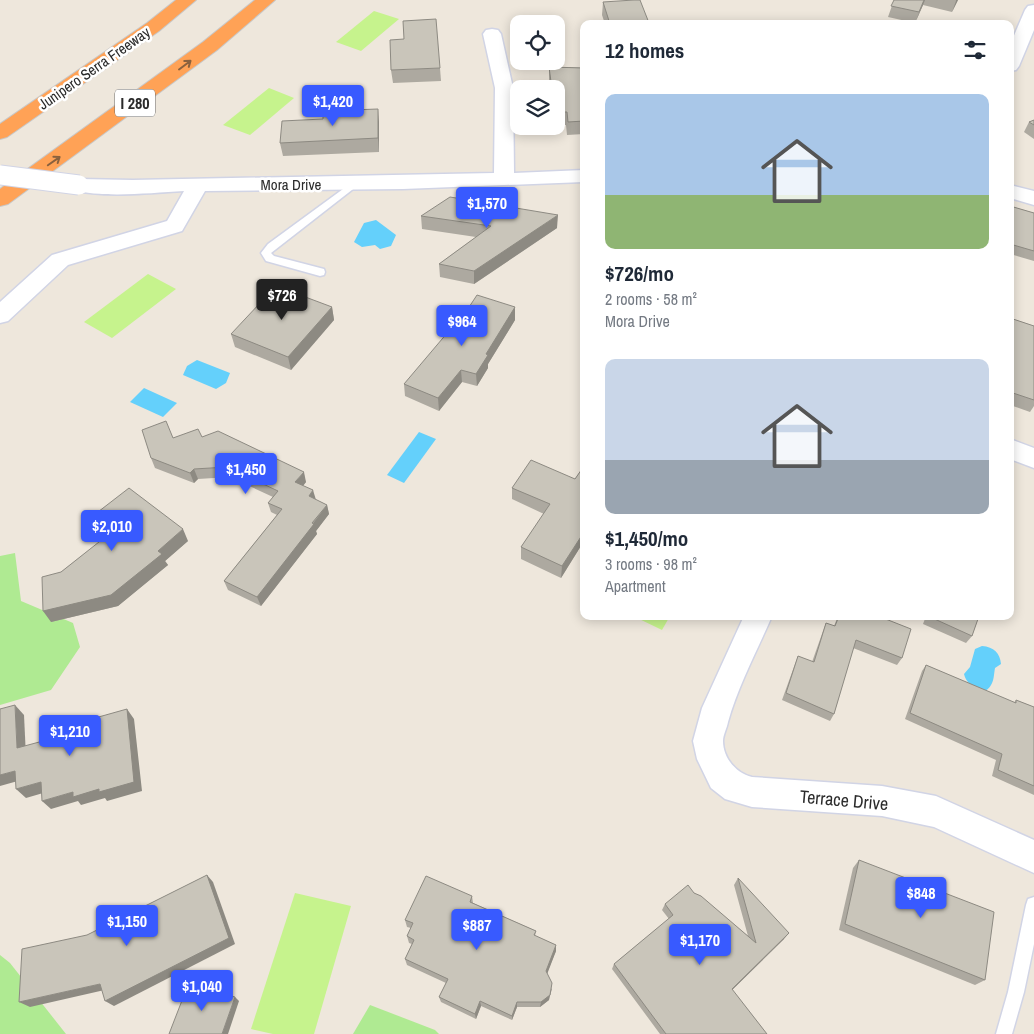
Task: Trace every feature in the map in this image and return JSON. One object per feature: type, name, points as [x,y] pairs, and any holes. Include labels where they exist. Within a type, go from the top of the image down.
[{"type":"highway","name":"Junipero Serra Freeway","points":[[0,133],[113,55],[187,0]]},
{"type":"highway","name":"I 280","points":[[0,199],[210,46],[266,0]]},
{"type":"street","points":[[1014,57],[1034,10]]},
{"type":"street","points":[[492,34],[504,88],[504,179]]},
{"type":"street","name":"Mora Drive","points":[[0,175],[79,185],[149,188],[198,184],[354,184],[580,176]]},
{"type":"street","points":[[0,314],[60,260],[175,226],[198,184]]},
{"type":"street","points":[[1014,192],[1034,198]]},
{"type":"street","points":[[1014,450],[1034,458]]},
{"type":"street","name":"Terrace Drive","points":[[756,620],[717,708],[708,741],[712,759],[722,777],[736,788],[774,795],[882,801],[936,812],[1034,856]]},
{"type":"lane","points":[[320,272],[270,259],[266,253],[272,246],[354,184]]},
{"type":"lane","points":[[1004,1034],[1016,992],[1034,906]]},
{"type":"green space","points":[[374,11],[399,19],[361,51],[336,42]]},
{"type":"green space","points":[[269,88],[294,98],[250,135],[223,125]]},
{"type":"green space","points":[[148,274],[176,289],[112,338],[84,322]]},
{"type":"green space","points":[[15,553],[21,601],[73,623],[80,647],[51,690],[0,705],[0,556]]},
{"type":"green space","points":[[641,620],[668,620],[662,630]]},
{"type":"green space","points":[[295,893],[351,906],[314,1034],[273,1034],[251,1029]]},
{"type":"green space","points":[[0,955],[10,963],[66,1034],[0,1034]]},
{"type":"green space","points":[[370,1005],[435,1030],[439,1034],[353,1034]]},
{"type":"water","points":[[376,220],[396,235],[391,246],[380,249],[375,245],[362,247],[354,242],[364,223]]},
{"type":"water","points":[[197,360],[230,373],[226,383],[216,389],[183,375],[187,366]]},
{"type":"water","points":[[144,388],[177,403],[163,417],[130,402]]},
{"type":"water","points":[[419,432],[436,439],[404,483],[387,475]]},
{"type":"water","points":[[982,646],[996,651],[1001,664],[995,668],[991,685],[988,689],[979,691],[971,686],[964,674],[970,667],[975,649]]},
{"type":"building","points":[[640,0],[648,20],[609,20],[603,2]]},
{"type":"building","points":[[894,0],[924,0],[919,12],[891,6]]},
{"type":"building","points":[[436,19],[440,68],[391,70],[390,40],[404,39],[403,21]]},
{"type":"building","points":[[580,68],[580,121],[568,122],[567,112],[565,112],[565,80],[551,80],[549,70]]},
{"type":"building","points":[[378,109],[378,138],[280,143],[282,121],[323,119],[323,111]]},
{"type":"building","points":[[450,197],[558,215],[474,271],[439,264],[491,226],[421,216]]},
{"type":"building","points":[[1014,207],[1034,213],[1034,251],[1014,245]]},
{"type":"building","points":[[276,286],[332,307],[288,357],[231,334]]},
{"type":"building","points":[[477,295],[515,307],[476,374],[461,370],[438,398],[404,384],[448,332],[452,333]]},
{"type":"building","points":[[1014,319],[1034,326],[1034,400],[1014,393]]},
{"type":"building","points":[[166,421],[173,438],[198,429],[202,437],[218,431],[304,472],[295,482],[313,490],[309,496],[327,505],[257,597],[224,581],[282,509],[268,503],[278,491],[227,467],[194,469],[190,473],[151,458],[142,430]]},
{"type":"building","points":[[531,460],[575,479],[580,472],[580,538],[562,566],[521,547],[550,504],[512,488]]},
{"type":"building","points":[[129,488],[183,529],[158,551],[162,554],[111,595],[43,611],[42,577],[61,572],[104,538],[85,522]]},
{"type":"building","points":[[837,620],[888,620],[911,629],[902,658],[856,640],[834,714],[786,693],[798,656],[814,662],[826,623],[835,626]]},
{"type":"building","points":[[937,620],[978,620],[972,636]]},
{"type":"building","points":[[926,665],[1016,703],[1016,700],[1034,707],[1034,786],[998,770],[1002,754],[910,713]]},
{"type":"building","points":[[15,705],[17,748],[95,727],[95,718],[127,709],[134,782],[99,792],[99,789],[73,797],[73,792],[42,801],[41,782],[16,789],[15,771],[0,775],[0,709]]},
{"type":"building","points":[[859,860],[994,912],[985,980],[845,924]]},
{"type":"building","points":[[207,875],[229,938],[105,1001],[100,984],[19,1002],[22,949],[87,935]]},
{"type":"building","points":[[426,876],[472,896],[470,902],[536,931],[534,935],[556,945],[546,971],[552,983],[550,995],[541,1002],[517,1002],[512,1016],[480,1001],[475,1014],[439,997],[448,979],[405,959],[414,940],[407,936],[413,923],[405,920]]},
{"type":"building","points":[[738,878],[789,933],[732,989],[767,1034],[666,1034],[614,964],[673,915],[665,904],[688,885],[694,893],[701,896],[756,943]]},
{"type":"building","points":[[188,985],[235,997],[222,1034],[169,1034]]}]
